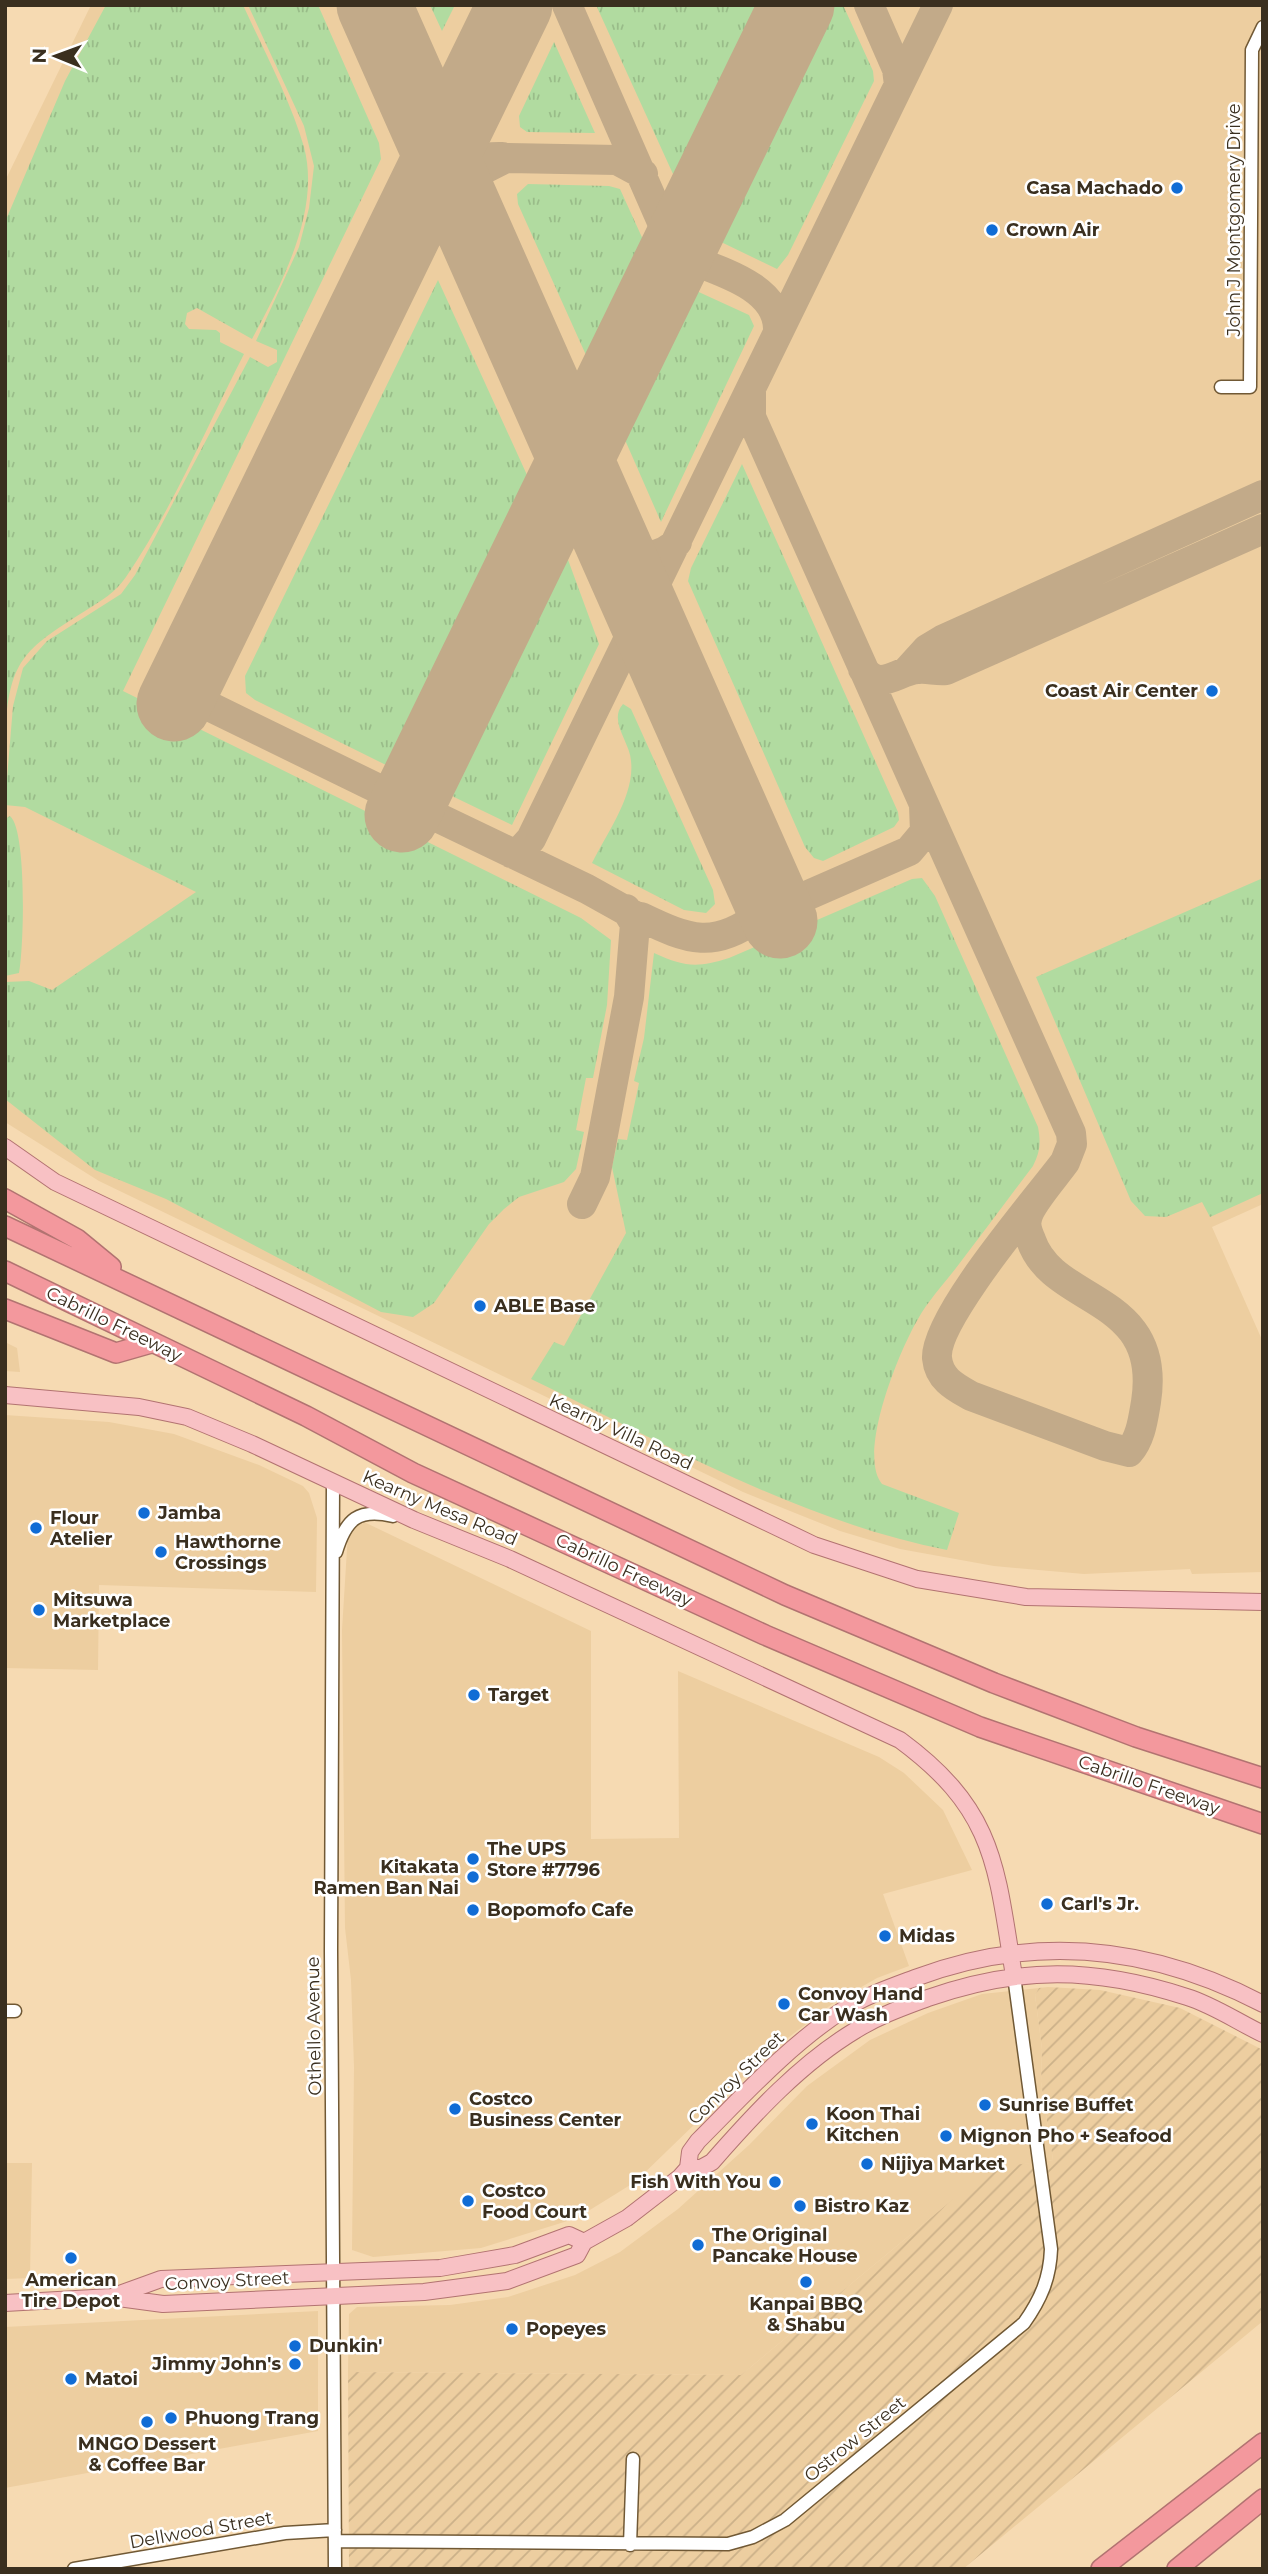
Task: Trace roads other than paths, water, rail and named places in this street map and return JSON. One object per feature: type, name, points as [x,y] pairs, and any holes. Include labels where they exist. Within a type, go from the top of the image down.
[{"type":"highway","points":[[5,1199],[77,1239],[134,1285]]},
{"type":"highway","points":[[5,1226],[785,1595],[1020,1693],[1136,1737],[1263,1778]]},
{"type":"highway","name":"Cabrillo Freeway","points":[[5,1271],[306,1416],[412,1473],[873,1682],[981,1727],[1263,1824]]},
{"type":"highway","points":[[5,1309],[116,1353],[151,1343]]},
{"type":"highway","points":[[1214,2481],[1263,2433]]},
{"type":"highway","points":[[1101,2569],[1263,2443]]},
{"type":"highway","points":[[1185,2563],[1263,2500]]},
{"type":"highway","points":[[1185,2563],[1263,2508]]},
{"type":"main road","name":"Kearny Villa Road","points":[[5,1147],[55,1182],[776,1527],[858,1561],[917,1579],[1026,1597],[1263,1602]]},
{"type":"main road","name":"Kearny Mesa Road","points":[[5,1395],[139,1407],[187,1417],[414,1520],[510,1559],[909,1747],[937,1767],[972,1811],[989,1847],[1014,1976]]},
{"type":"main road","name":"Convoy Street","points":[[688,2168],[690,2152],[698,2141],[777,2060],[842,2011],[929,1972],[980,1957],[1034,1949],[1084,1950],[1119,1955],[1199,1976],[1263,2004]]},
{"type":"main road","name":"Convoy Street","points":[[5,2304],[111,2297],[163,2304],[424,2292],[507,2281],[551,2267],[577,2255],[584,2242],[631,2215],[688,2168],[701,2168],[712,2162],[793,2078],[855,2030],[927,1998],[987,1980],[1037,1973],[1116,1978],[1189,1997],[1263,2034]]},
{"type":"main road","name":"Convoy Street","points":[[111,2297],[162,2279],[332,2270],[440,2268],[515,2255],[569,2235],[584,2242]]},
{"type":"main road","points":[[465,2287],[479,2277],[533,2263],[541,2255],[543,2244]]},
{"type":"street","name":"John J Montgomery Drive","points":[[1221,387],[1250,387],[1252,50],[1263,27]]},
{"type":"street","name":"Othello Avenue","points":[[333,1482],[332,2270],[335,2569]]},
{"type":"street","points":[[331,1580],[340,1539],[345,1527],[354,1519],[365,1513],[377,1512],[414,1520]]},
{"type":"street","name":"Ostrow Street","points":[[335,2535],[630,2545],[728,2544],[753,2537],[785,2520],[1024,2323],[1041,2298],[1051,2266],[1051,2249],[1014,1976]]},
{"type":"street","points":[[630,2545],[633,2459]]},
{"type":"street","name":"Dellwood Street","points":[[74,2569],[285,2533],[335,2535]]},
{"type":"place","name":"Casa Machado","points":[[1177,188]]},
{"type":"place","name":"Crown Air","points":[[992,230]]},
{"type":"place","name":"Coast Air Center","points":[[1212,691]]},
{"type":"place","name":"ABLE Base","points":[[480,1306]]},
{"type":"place","name":"Jamba","points":[[144,1513]]},
{"type":"place","name":"Flour Atelier","points":[[36,1528]]},
{"type":"place","name":"Hawthorne Crossings","points":[[161,1552]]},
{"type":"place","name":"Mitsuwa Marketplace","points":[[39,1610]]},
{"type":"place","name":"Target","points":[[474,1695]]},
{"type":"place","name":"The UPS Store #7796","points":[[473,1859]]},
{"type":"place","name":"Kitakata Ramen Ban Nai","points":[[473,1877]]},
{"type":"place","name":"Carl's Jr.","points":[[1047,1904]]},
{"type":"place","name":"Bopomofo Cafe","points":[[473,1910]]},
{"type":"place","name":"Midas","points":[[885,1936]]},
{"type":"place","name":"Convoy Hand Car Wash","points":[[784,2004]]},
{"type":"place","name":"Sunrise Buffet","points":[[985,2105]]},
{"type":"place","name":"Costco Business Center","points":[[455,2109]]},
{"type":"place","name":"Koon Thai Kitchen","points":[[812,2124]]},
{"type":"place","name":"Mignon Pho + Seafood","points":[[946,2136]]},
{"type":"place","name":"Nijiya Market","points":[[867,2164]]},
{"type":"place","name":"Fish With You","points":[[775,2182]]},
{"type":"place","name":"Costco Food Court","points":[[468,2201]]},
{"type":"place","name":"Bistro Kaz","points":[[800,2206]]},
{"type":"place","name":"The Original Pancake House","points":[[698,2245]]},
{"type":"place","name":"American Tire Depot","points":[[71,2258]]},
{"type":"place","name":"Kanpai BBQ & Shabu","points":[[806,2282]]},
{"type":"place","name":"Popeyes","points":[[512,2329]]},
{"type":"place","name":"Dunkin'","points":[[295,2346]]},
{"type":"place","name":"Jimmy John's","points":[[295,2364]]},
{"type":"place","name":"Matoi","points":[[71,2379]]},
{"type":"place","name":"Phuong Trang","points":[[171,2418]]},
{"type":"place","name":"MNGO Dessert & Coffee Bar","points":[[147,2422]]}]
